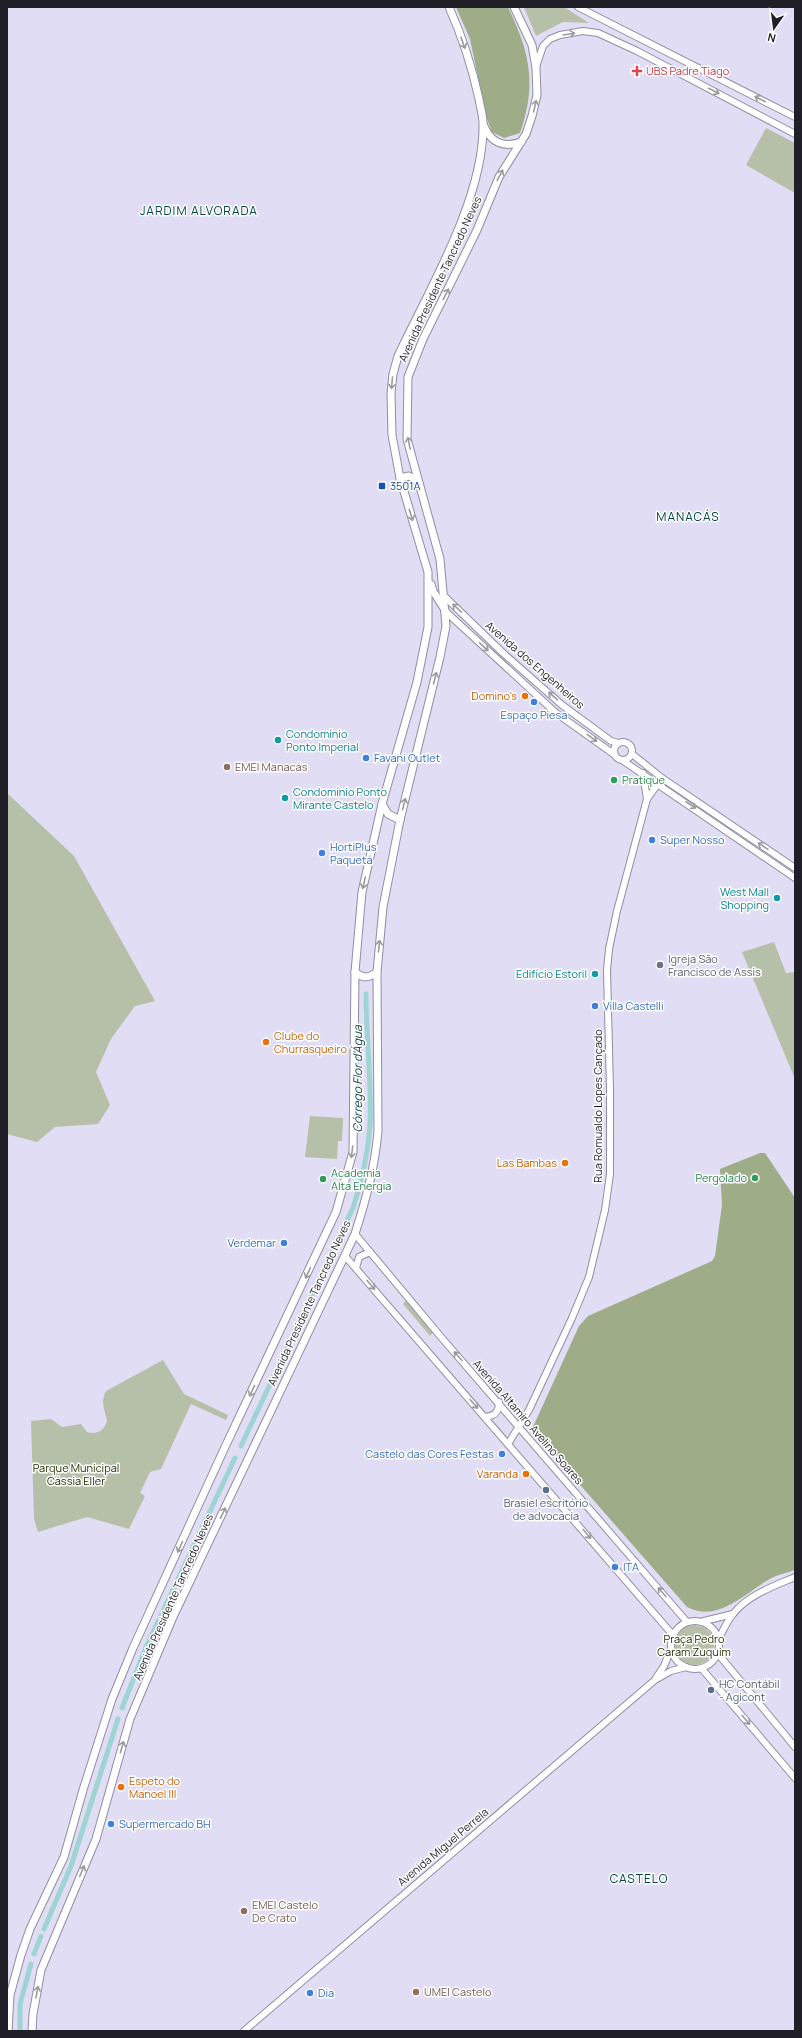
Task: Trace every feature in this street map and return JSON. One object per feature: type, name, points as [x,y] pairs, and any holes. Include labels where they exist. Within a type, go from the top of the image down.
[{"type":"main road","name":"Avenida Presidente Tancredo Neves","points":[[8,2031],[10,1995],[21,1955],[30,1929],[64,1858],[83,1790],[112,1699],[133,1648],[225,1447],[336,1212],[353,1152],[355,972],[362,892],[382,804],[405,728],[426,645],[429,604],[428,572],[395,457],[390,414],[393,374],[398,356],[453,240],[472,192],[482,142],[483,121],[474,75],[449,7]]},
{"type":"main road","name":"Avenida Presidente Tancredo Neves","points":[[32,2031],[33,2014],[41,1970],[96,1839],[130,1719],[173,1616],[355,1234],[370,1185],[376,1155],[378,1131],[376,985],[383,907],[400,820],[440,657],[446,626],[440,559],[407,439],[408,377],[423,339],[477,230],[499,177],[521,142],[530,124],[537,95],[536,68],[532,45],[514,7]]},
{"type":"main road","points":[[483,121],[489,136],[496,142],[508,145],[521,142]]},
{"type":"main road","points":[[400,478],[409,476],[418,481]]},
{"type":"main road","points":[[428,572],[433,591],[445,611]]},
{"type":"main road","points":[[382,804],[388,814],[400,820]]},
{"type":"main road","points":[[355,972],[366,977],[377,972]]},
{"type":"main road","points":[[355,987],[364,980],[376,985]]},
{"type":"street","points":[[578,7],[646,43],[795,117]]},
{"type":"street","points":[[536,68],[543,46],[550,39],[583,31],[598,34],[637,51],[795,134]]},
{"type":"street","points":[[637,51],[639,45],[646,43]]},
{"type":"street","name":"Avenida dos Engenheiros","points":[[444,596],[503,653],[562,705],[611,741],[618,743]]},
{"type":"street","name":"Avenida dos Engenheiros","points":[[445,611],[556,713],[615,755]]},
{"type":"street","points":[[622,760],[629,759],[633,749],[630,744],[624,741],[618,743],[615,747],[615,755],[622,760],[643,773],[795,878]]},
{"type":"street","points":[[632,754],[662,778],[795,868]]},
{"type":"street","name":"Rua Romualdo Lopes Cançado","points":[[643,773],[647,799]]},
{"type":"street","name":"Rua Romualdo Lopes Cançado","points":[[508,1444],[529,1410],[572,1318],[589,1277],[605,1210],[610,1174],[610,1089],[607,970],[609,949],[647,799],[662,778]]},
{"type":"street","points":[[784,870],[788,864]]},
{"type":"street","name":"Avenida Altamiro Avelino Soares","points":[[355,1234],[441,1337],[499,1402],[687,1622]]},
{"type":"street","points":[[356,1268],[359,1258],[365,1252],[370,1252]]},
{"type":"street","points":[[345,1256],[672,1634],[671,1649],[676,1660],[686,1667],[694,1670],[702,1669],[713,1662],[718,1655],[719,1638],[733,1614],[760,1593],[795,1577]]},
{"type":"street","points":[[485,1417],[494,1416],[497,1412],[499,1402]]},
{"type":"street","points":[[672,1634],[687,1622],[704,1621],[733,1614]]},
{"type":"street","points":[[704,1621],[715,1630],[719,1638]]},
{"type":"street","name":"Avenida Miguel Perrela","points":[[655,1680],[664,1666],[671,1649]]},
{"type":"street","points":[[718,1655],[795,1747]]},
{"type":"street","name":"Avenida Miguel Perrela","points":[[244,2031],[655,1680],[671,1671],[686,1667]]},
{"type":"street","points":[[702,1669],[795,1778]]},
{"type":"green space","points":[[456,7],[508,7],[522,39],[529,69],[528,99],[520,133],[504,138],[492,132],[486,116],[470,39]]},
{"type":"green space","points":[[524,7],[564,7],[589,23],[563,22],[536,36]]},
{"type":"green space","points":[[766,128],[795,143],[795,193],[746,165]]},
{"type":"green space","points":[[7,793],[74,856],[155,1001],[135,1006],[111,1039],[96,1072],[110,1105],[98,1124],[55,1127],[37,1142],[7,1134]]},
{"type":"green space","points":[[774,942],[786,973],[795,972],[795,1079],[742,952]]},
{"type":"green space","points":[[310,1116],[343,1118],[342,1141],[338,1141],[337,1159],[305,1157]]},
{"type":"green space","points":[[760,1153],[765,1153],[795,1198],[795,1570],[771,1578],[730,1605],[709,1612],[698,1611],[687,1607],[533,1431],[533,1427],[579,1326],[588,1316],[712,1261],[715,1256],[722,1205],[720,1169]]},
{"type":"green space","points":[[407,1299],[434,1331],[430,1336],[403,1304]]},
{"type":"green space","name":"Parque Municipal Cássia Eller","points":[[163,1360],[184,1394],[228,1415],[226,1420],[191,1404],[161,1469],[150,1472],[140,1493],[145,1496],[129,1529],[87,1517],[38,1532],[34,1519],[31,1421],[51,1419],[62,1427],[81,1424],[87,1432],[94,1433],[100,1431],[107,1421],[103,1402],[106,1391]]},
{"type":"green space","name":"Praça Pedro Caram Zuquim","points":[[698,1625],[705,1628],[711,1634],[714,1645],[713,1653],[705,1662],[698,1665],[690,1665],[683,1662],[675,1653],[674,1641],[677,1634],[686,1626]]},
{"type":"waterway","name":"Córrego Flor d'Água","points":[[241,1446],[353,1208],[359,1188],[366,1156],[370,1125],[366,994]]},
{"type":"waterway","points":[[122,1708],[147,1645],[235,1458]]},
{"type":"waterway","points":[[44,1929],[71,1866],[118,1719]]},
{"type":"waterway","points":[[34,1954],[41,1936]]},
{"type":"waterway","points":[[20,2031],[20,2004],[31,1964]]},
{"type":"place","name":"UBS Padre Tiago","points":[[637,71]]},
{"type":"place","name":"3501A","points":[[382,486]]},
{"type":"place","name":"Domino's","points":[[525,696]]},
{"type":"place","name":"Espaço Piesa","points":[[534,702]]},
{"type":"place","name":"Condomínio Ponto Imperial","points":[[278,740]]},
{"type":"place","name":"Favani Outlet","points":[[366,758]]},
{"type":"place","name":"EMEI Manacás","points":[[227,767]]},
{"type":"place","name":"Pratique","points":[[614,780]]},
{"type":"place","name":"Condomínio Ponto Mirante Castelo","points":[[285,798]]},
{"type":"place","name":"Super Nosso","points":[[652,840]]},
{"type":"place","name":"HortiPlus Paquetá","points":[[322,853]]},
{"type":"place","name":"West Mall Shopping","points":[[777,898]]},
{"type":"place","name":"Igreja São Francisco de Assis","points":[[660,965]]},
{"type":"place","name":"Edifício Estoril","points":[[595,974]]},
{"type":"place","name":"Villa Castelli","points":[[595,1006]]},
{"type":"place","name":"Clube do Churrasqueiro","points":[[266,1042]]},
{"type":"place","name":"Las Bambas","points":[[565,1163]]},
{"type":"place","name":"Pergolado","points":[[755,1178]]},
{"type":"place","name":"Academia Alta Energia","points":[[323,1179]]},
{"type":"place","name":"Verdemar","points":[[284,1243]]},
{"type":"place","name":"Castelo das Cores Festas","points":[[502,1454]]},
{"type":"place","name":"Varanda","points":[[526,1474]]},
{"type":"place","name":"Brasiel escritório de advocacia","points":[[546,1490]]},
{"type":"place","name":"ITA","points":[[615,1567]]},
{"type":"place","name":"HC Contábil - Agicont","points":[[711,1690]]},
{"type":"place","name":"Espeto do Manoel III","points":[[121,1787]]},
{"type":"place","name":"Supermercado BH","points":[[111,1824]]},
{"type":"place","name":"EMEI Castelo De Crato","points":[[244,1911]]},
{"type":"place","name":"UMEI Castelo","points":[[416,1992]]},
{"type":"place","name":"Dia","points":[[310,1993]]},
{"type":"district","name":"JARDIM ALVORADA","points":[[199,211]]},
{"type":"district","name":"MANACÁS","points":[[688,517]]},
{"type":"district","name":"CASTELO","points":[[639,1879]]}]
